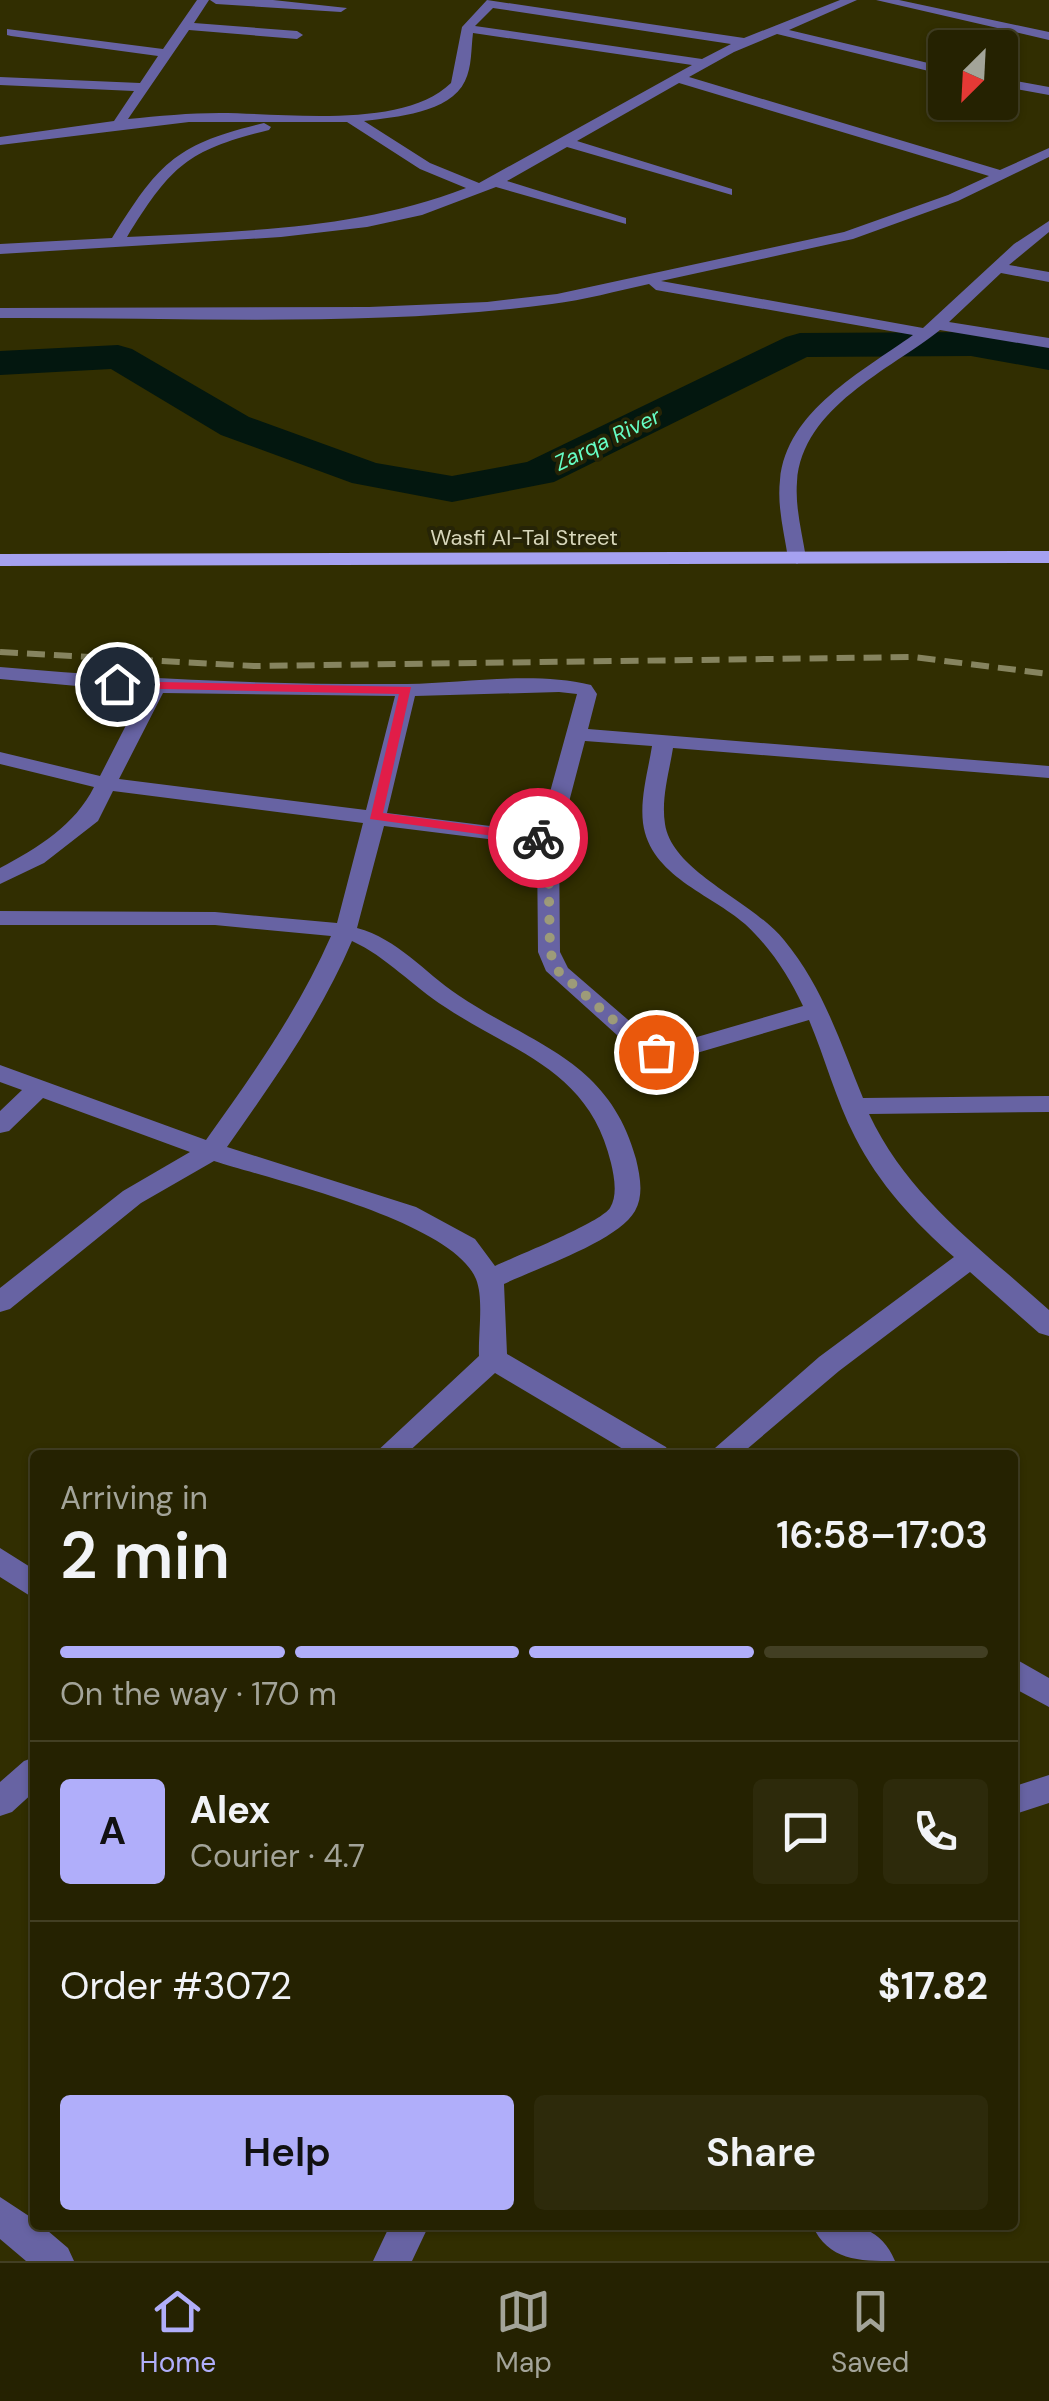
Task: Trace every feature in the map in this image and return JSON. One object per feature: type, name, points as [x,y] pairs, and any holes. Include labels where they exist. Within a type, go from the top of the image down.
[{"type":"main road","name":"Wasfi Al-Tal Street","points":[[0,560],[1049,557]]},
{"type":"main road","name":"Wasfi Al-Tal Street","points":[[0,572],[1049,573]]},
{"type":"street","points":[[119,122],[204,0]]},
{"type":"street","points":[[216,0],[341,8]]},
{"type":"street","points":[[882,0],[1049,36]]},
{"type":"street","points":[[0,249],[281,234],[368,223],[417,212],[495,182],[744,42],[841,1]]},
{"type":"street","points":[[116,243],[161,172],[178,156],[227,134],[412,108],[449,93],[463,75],[472,20],[492,2],[744,42]]},
{"type":"street","points":[[186,26],[297,35]]},
{"type":"street","points":[[468,29],[706,63]]},
{"type":"street","points":[[775,30],[928,67]]},
{"type":"street","points":[[12,32],[166,53]]},
{"type":"street","points":[[680,79],[1005,176]]},
{"type":"street","points":[[0,81],[141,87]]},
{"type":"street","points":[[1018,85],[1049,91]]},
{"type":"street","points":[[0,141],[119,122],[239,116],[314,120]]},
{"type":"street","points":[[349,117],[425,166],[480,189]]},
{"type":"street","points":[[568,143],[728,192]]},
{"type":"street","points":[[0,313],[182,315],[460,309],[557,299],[848,236],[1005,176],[1049,152]]},
{"type":"street","points":[[495,182],[621,221]]},
{"type":"street","points":[[797,558],[789,488],[794,456],[821,416],[865,377],[927,333],[1049,225]]},
{"type":"street","points":[[998,268],[1049,277]]},
{"type":"street","points":[[645,283],[927,333],[1049,343]]},
{"type":"street","points":[[0,673],[156,688],[578,688],[588,694],[548,840],[550,952],[558,971],[646,1049],[666,1054],[818,1010]]},
{"type":"street","points":[[0,877],[71,835],[90,816],[156,688]]},
{"type":"street","points":[[0,1302],[132,1197],[212,1151],[286,1046],[319,990],[345,931],[406,690]]},
{"type":"street","points":[[578,734],[1049,772]]},
{"type":"street","points":[[663,743],[653,820],[661,846],[688,875],[742,910],[792,964],[818,1010],[854,1106],[895,1182],[969,1259],[1049,1326]]},
{"type":"street","points":[[0,758],[108,784],[548,840]]},
{"type":"street","points":[[0,918],[230,920],[345,931],[387,950],[453,1003],[571,1071],[590,1090],[617,1132],[629,1196],[621,1214],[612,1222],[490,1278]]},
{"type":"street","points":[[0,1074],[212,1151],[407,1213],[466,1246],[490,1278],[494,1359]]},
{"type":"street","points":[[0,1125],[39,1087]]},
{"type":"street","points":[[854,1106],[1049,1104]]},
{"type":"street","points":[[727,1450],[828,1364],[969,1259]]},
{"type":"street","points":[[394,1450],[494,1359]]},
{"type":"street","points":[[494,1359],[648,1450]]},
{"type":"street","points":[[0,1560],[30,1583]]},
{"type":"street","points":[[1018,1674],[1049,1694]]},
{"type":"street","points":[[0,1802],[30,1775]]},
{"type":"street","points":[[1018,1799],[1049,1789]]},
{"type":"street","points":[[0,2214],[54,2261]]},
{"type":"street","points":[[392,2261],[408,2230]]},
{"type":"street","points":[[837,2230],[876,2261]]},
{"type":"waterway","name":"Zarqa River","points":[[0,363],[118,357],[235,426],[367,474],[452,489],[539,473],[800,345],[971,344],[1049,358]]},
{"type":"railway","points":[[0,652],[254,666],[913,657],[1049,674]]},
{"type":"way so far","points":[[538,838],[548,840],[548,926],[550,952],[558,971],[646,1049],[656,1052]]},
{"type":"route","points":[[117,684],[156,688],[406,690],[375,816],[538,838]]}]
